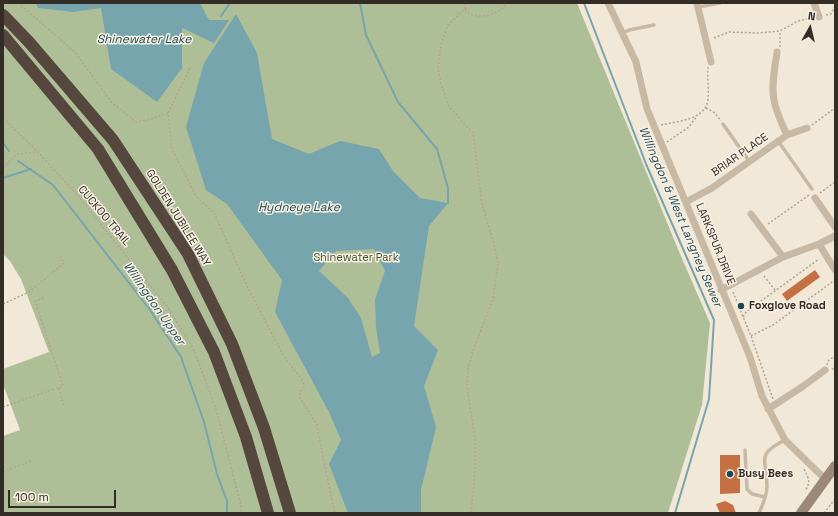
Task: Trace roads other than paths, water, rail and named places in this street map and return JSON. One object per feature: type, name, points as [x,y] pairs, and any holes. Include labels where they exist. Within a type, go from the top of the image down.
[{"type":"highway","name":"GOLDEN JUBILEE WAY","points":[[3,15],[29,42],[114,140],[188,254],[232,344],[264,428],[290,513]]},
{"type":"highway","points":[[3,35],[98,149],[172,270],[214,352],[246,437],[268,513]]},
{"type":"main road","points":[[801,513],[835,466]]},
{"type":"street","name":"LARKSPUR DRIVE","points":[[608,3],[636,62],[647,109],[750,357],[762,396],[771,407],[785,440],[825,479]]},
{"type":"street","points":[[814,3],[819,17]]},
{"type":"street","points":[[697,5],[711,62]]},
{"type":"street","points":[[706,41],[714,38]]},
{"type":"street","points":[[777,52],[773,98],[776,110],[787,135]]},
{"type":"street","name":"BRIAR PLACE","points":[[686,202],[712,188],[787,135],[807,128]]},
{"type":"street","points":[[813,193],[835,227]]},
{"type":"street","points":[[751,214],[783,257]]},
{"type":"street","points":[[721,290],[783,257],[819,244],[835,236]]},
{"type":"street","points":[[819,244],[835,270]]},
{"type":"street","points":[[771,407],[825,370]]},
{"type":"lane","points":[[697,5],[720,3]]},
{"type":"lane","points":[[623,33],[629,30],[654,25]]},
{"type":"lane","points":[[723,124],[750,161]]},
{"type":"lane","points":[[778,141],[813,193]]},
{"type":"lane","points":[[759,513],[766,498],[767,486],[764,459],[772,446],[785,440]]},
{"type":"lane","points":[[745,450],[747,489],[752,494],[766,498]]},
{"type":"water","name":"Shinewater Lake","points":[[36,3],[200,3],[209,20],[229,20],[214,43],[182,28],[182,68],[157,102],[111,69],[101,8],[73,12],[38,8]]},
{"type":"water","name":"Hydneye Lake","points":[[236,14],[257,53],[272,139],[309,154],[340,141],[379,149],[393,171],[420,198],[448,203],[429,226],[414,326],[438,350],[424,386],[436,427],[421,490],[421,513],[348,513],[329,464],[341,440],[329,412],[275,312],[282,280],[227,204],[206,190],[186,127],[204,63]],"holes":[[[374,249],[385,271],[375,299],[376,328],[380,353],[372,357],[361,318],[348,298],[319,271],[336,251]]]},
{"type":"waterway","points":[[221,16],[230,3]]},
{"type":"waterway","points":[[360,3],[366,35],[398,102],[437,149],[448,188],[448,203]]},
{"type":"waterway","name":"Willingdon & West Langney Sewer","points":[[584,3],[646,164],[714,320],[709,399],[675,513]]},
{"type":"waterway","name":"Willingdon Upper","points":[[3,143],[9,151]]},
{"type":"waterway","name":"Willingdon Upper","points":[[18,161],[53,185],[150,310],[181,357],[204,422],[217,474],[227,501],[227,513]]},
{"type":"waterway","points":[[3,178],[31,169]]},
{"type":"place","name":"Foxglove Road","points":[[741,306]]},
{"type":"place","name":"Busy Bees","points":[[730,474]]},
{"type":"park label","name":"Shinewater Park","points":[[356,258]]}]
